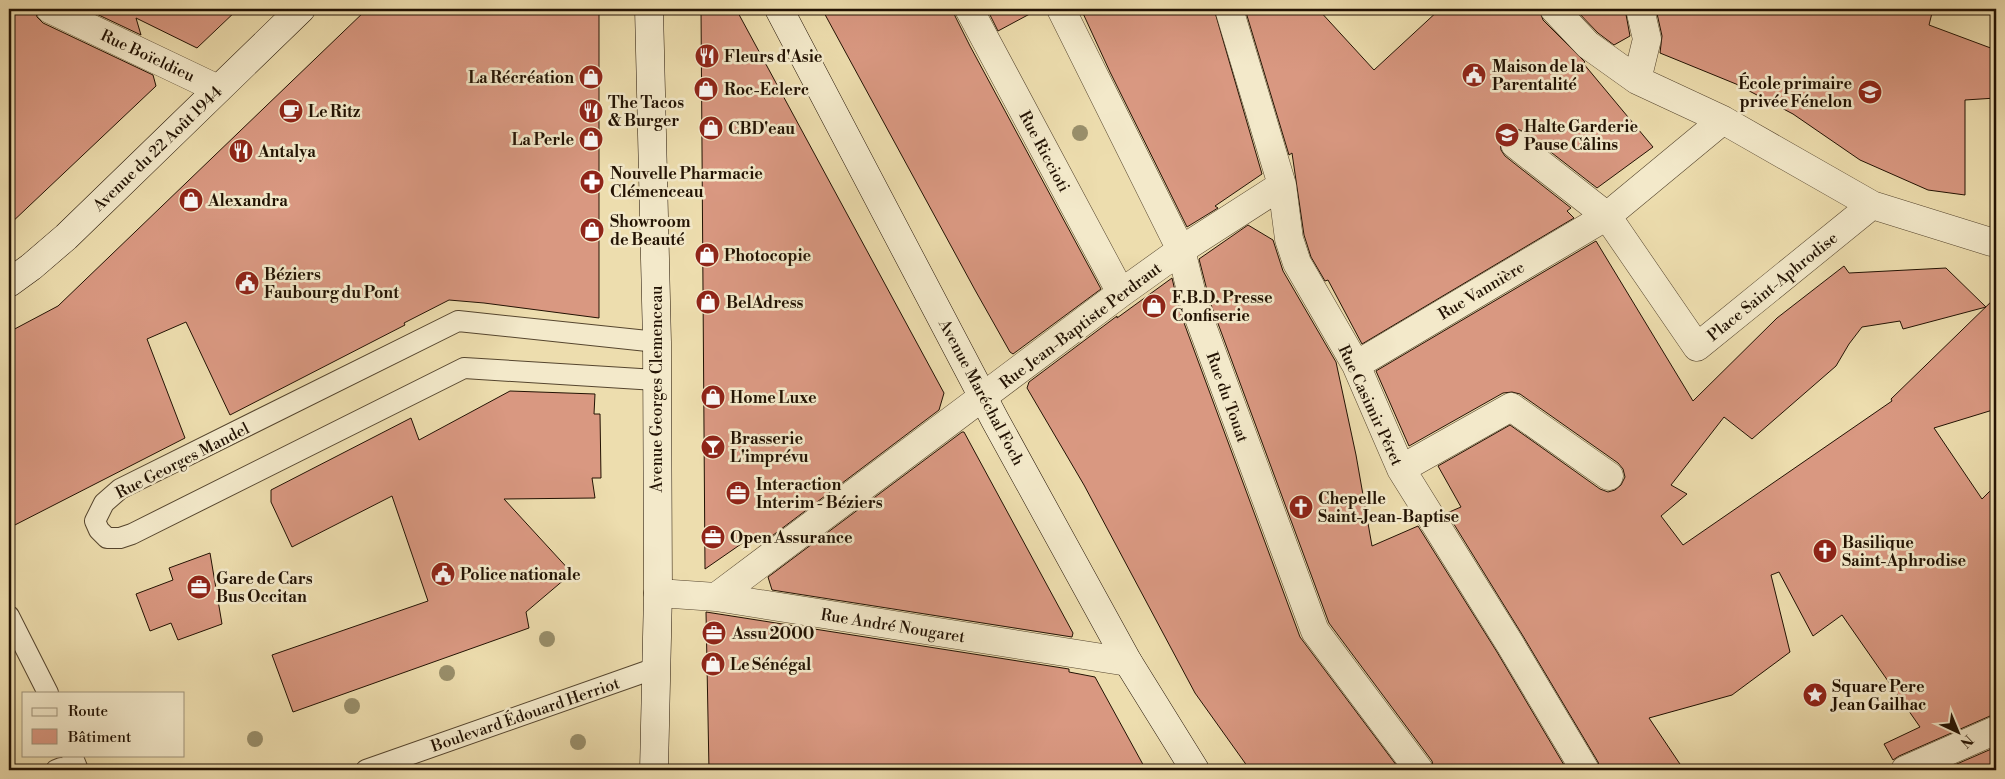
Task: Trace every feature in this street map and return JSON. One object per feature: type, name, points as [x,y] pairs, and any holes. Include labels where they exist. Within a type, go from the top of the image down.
[{"type":"street","name":"Rue Boïeldieu","points":[[50,9],[218,89]]},
{"type":"street","name":"Avenue du 22 Août 1944","points":[[9,283],[31,268],[66,237],[301,9]]},
{"type":"street","name":"Avenue Georges Clemenceau","points":[[649,9],[657,342],[658,593],[654,770]]},
{"type":"street","name":"Avenue Maréchal Foch","points":[[779,9],[984,396],[1128,662],[1195,770]]},
{"type":"street","name":"Rue Riccioti","points":[[969,9],[1121,293]]},
{"type":"street","name":"Rue du Touat","points":[[1062,9],[1180,250],[1195,308],[1314,631],[1419,770]]},
{"type":"street","name":"Rue Casimir Péret","points":[[1229,9],[1282,185],[1289,239],[1297,263],[1356,365],[1401,469],[1510,644],[1585,770]]},
{"type":"street","points":[[1554,9],[1588,45],[1638,80],[1723,120],[1872,205],[1995,245]]},
{"type":"street","points":[[1638,80],[1647,39],[1640,9]]},
{"type":"street","points":[[1515,144],[1607,216],[1723,120]]},
{"type":"street","name":"Rue Jean-Baptiste Perdraut","points":[[716,597],[1180,250],[1282,185]]},
{"type":"street","name":"Place Saint-Aphrodise","points":[[1607,216],[1697,348],[1872,205]]},
{"type":"street","name":"Rue Vannière","points":[[1356,365],[1607,216]]},
{"type":"street","points":[[1401,469],[1511,407],[1609,476]]},
{"type":"street","name":"Rue André Nougaret","points":[[658,593],[716,597],[1128,662]]},
{"type":"street","points":[[1905,770],[1996,730]]},
{"type":"lane","name":"Rue Georges Mandel","points":[[656,380],[464,368],[132,534],[120,538],[107,538],[99,530],[96,521],[104,503],[120,489],[458,321],[657,342]]},
{"type":"lane","points":[[9,616],[47,692]]},
{"type":"lane","name":"Boulevard Édouard Herriot","points":[[366,770],[656,668]]},
{"type":"lane","points":[[72,756],[78,770]]},
{"type":"lane","points":[[56,770],[61,768],[69,770]]},
{"type":"building","points":[[9,9],[35,9],[37,17],[43,23],[153,75],[156,86],[9,225]]},
{"type":"building","points":[[86,9],[238,9],[197,48],[136,18],[141,35]]},
{"type":"building","points":[[367,9],[599,9],[599,318],[449,300],[404,323],[405,325],[230,415],[186,322],[147,339],[185,438],[9,528],[9,332],[58,306]]},
{"type":"building","points":[[701,9],[736,9],[944,393],[939,410],[760,545],[757,533],[705,569]]},
{"type":"building","points":[[822,9],[953,9],[970,46],[1101,289],[1013,354],[1010,352]]},
{"type":"building","points":[[987,9],[1039,9],[998,31]]},
{"type":"building","points":[[1081,9],[1214,9],[1262,174],[1215,206],[1218,208],[1187,227]]},
{"type":"building","points":[[1245,9],[1318,9],[1374,70],[1440,9],[1539,9],[1543,20],[1585,62],[1583,63],[1653,147],[1597,188],[1525,132],[1517,129],[1509,130],[1502,135],[1500,141],[1501,150],[1505,156],[1571,208],[1567,211],[1574,218],[1362,344],[1328,280],[1325,281],[1311,257],[1304,235],[1292,153],[1289,155]]},
{"type":"building","points":[[1575,9],[1625,9],[1630,36],[1614,45],[1598,33]]},
{"type":"building","points":[[1656,9],[1933,9],[1929,25],[1996,50],[1996,98],[1965,100],[1965,195],[1928,190],[1860,160],[1793,114],[1736,84],[1660,53],[1662,36]]},
{"type":"building","points":[[1248,225],[1273,240],[1283,271],[1336,362],[1356,455],[1372,546],[1418,526],[1497,652],[1567,770],[1434,770],[1432,761],[1329,623],[1210,302],[1199,259]]},
{"type":"building","points":[[1596,241],[1693,401],[1777,318],[1844,266],[1849,273],[1946,268],[1986,307],[1996,297],[1996,409],[1934,428],[1982,499],[1996,485],[1996,715],[1893,760],[1884,744],[1920,727],[1842,615],[1813,636],[1779,572],[1771,575],[1790,652],[1732,695],[1649,718],[1684,770],[1601,770],[1523,636],[1447,513],[1461,507],[1438,466],[1510,425],[1600,489],[1608,492],[1615,490],[1621,485],[1625,477],[1623,469],[1618,463],[1520,394],[1512,392],[1503,393],[1409,446],[1376,371]],"holes":[[[1986,307],[1891,399],[1892,401],[1683,545],[1661,516],[1687,494],[1671,485],[1724,417],[1752,439],[1836,366],[1862,327],[1900,321],[1903,329]]]},
{"type":"building","points":[[1172,278],[1180,312],[1300,637],[1400,770],[1250,770],[1195,693],[1084,485],[1027,388],[1029,382],[1117,316],[1117,318]]},
{"type":"building","points":[[510,391],[595,394],[594,414],[600,414],[601,478],[592,478],[595,498],[504,499],[572,573],[526,612],[529,628],[293,712],[272,655],[428,601],[392,496],[292,547],[271,502],[271,490],[411,418],[419,440]]},
{"type":"building","points":[[964,432],[1073,633],[1072,637],[772,590],[768,577]]},
{"type":"building","name":"Gare de Cars Bus Occitan","points":[[210,553],[222,624],[178,640],[171,623],[150,631],[136,594],[173,580],[169,568]]},
{"type":"building","points":[[706,612],[1069,669],[1069,672],[1095,677],[1146,770],[709,770]]},
{"type":"building","points":[[1996,747],[1996,770],[1943,770]]},
{"type":"place","name":"Fleurs d'Asie","points":[[707,56]]},
{"type":"place","name":"Maison de la Parentalité","points":[[1474,75]]},
{"type":"place","name":"La Récréation","points":[[591,77]]},
{"type":"place","name":"Roc-Eclerc","points":[[706,89]]},
{"type":"place","name":"École primaire privée Fénelon","points":[[1870,92]]},
{"type":"place","name":"Le Ritz","points":[[291,111]]},
{"type":"place","name":"The Tacos & Burger","points":[[591,111]]},
{"type":"place","name":"CBD'eau","points":[[711,128]]},
{"type":"place","name":"Halte Garderie Pause Câlins","points":[[1507,135]]},
{"type":"place","name":"La Perle","points":[[591,139]]},
{"type":"place","name":"Antalya","points":[[241,151]]},
{"type":"place","name":"Nouvelle Pharmacie Clémenceau","points":[[592,182]]},
{"type":"place","name":"Alexandra","points":[[191,200]]},
{"type":"place","name":"Showroom de Beauté","points":[[592,230]]},
{"type":"place","name":"Photocopie","points":[[707,255]]},
{"type":"place","name":"Béziers Faubourg du Pont","points":[[247,283]]},
{"type":"place","name":"BelAdress","points":[[708,302]]},
{"type":"place","name":"F.B.D. Presse Confiserie","points":[[1154,306]]},
{"type":"place","name":"Home Luxe","points":[[713,397]]},
{"type":"place","name":"Brasserie L'imprévu","points":[[713,447]]},
{"type":"place","name":"Interaction Interim - Béziers","points":[[738,493]]},
{"type":"place","name":"Chepelle Saint-Jean-Baptise","points":[[1301,507]]},
{"type":"place","name":"Open Assurance","points":[[713,537]]},
{"type":"place","name":"Basilique Saint-Aphrodise","points":[[1825,551]]},
{"type":"place","name":"Police nationale","points":[[443,574]]},
{"type":"place","name":"Gare de Cars Bus Occitan","points":[[199,587]]},
{"type":"place","name":"Assu 2000","points":[[714,633]]},
{"type":"place","name":"Le Sénégal","points":[[713,664]]},
{"type":"place","name":"Square Pere Jean Gailhac","points":[[1815,695]]}]
